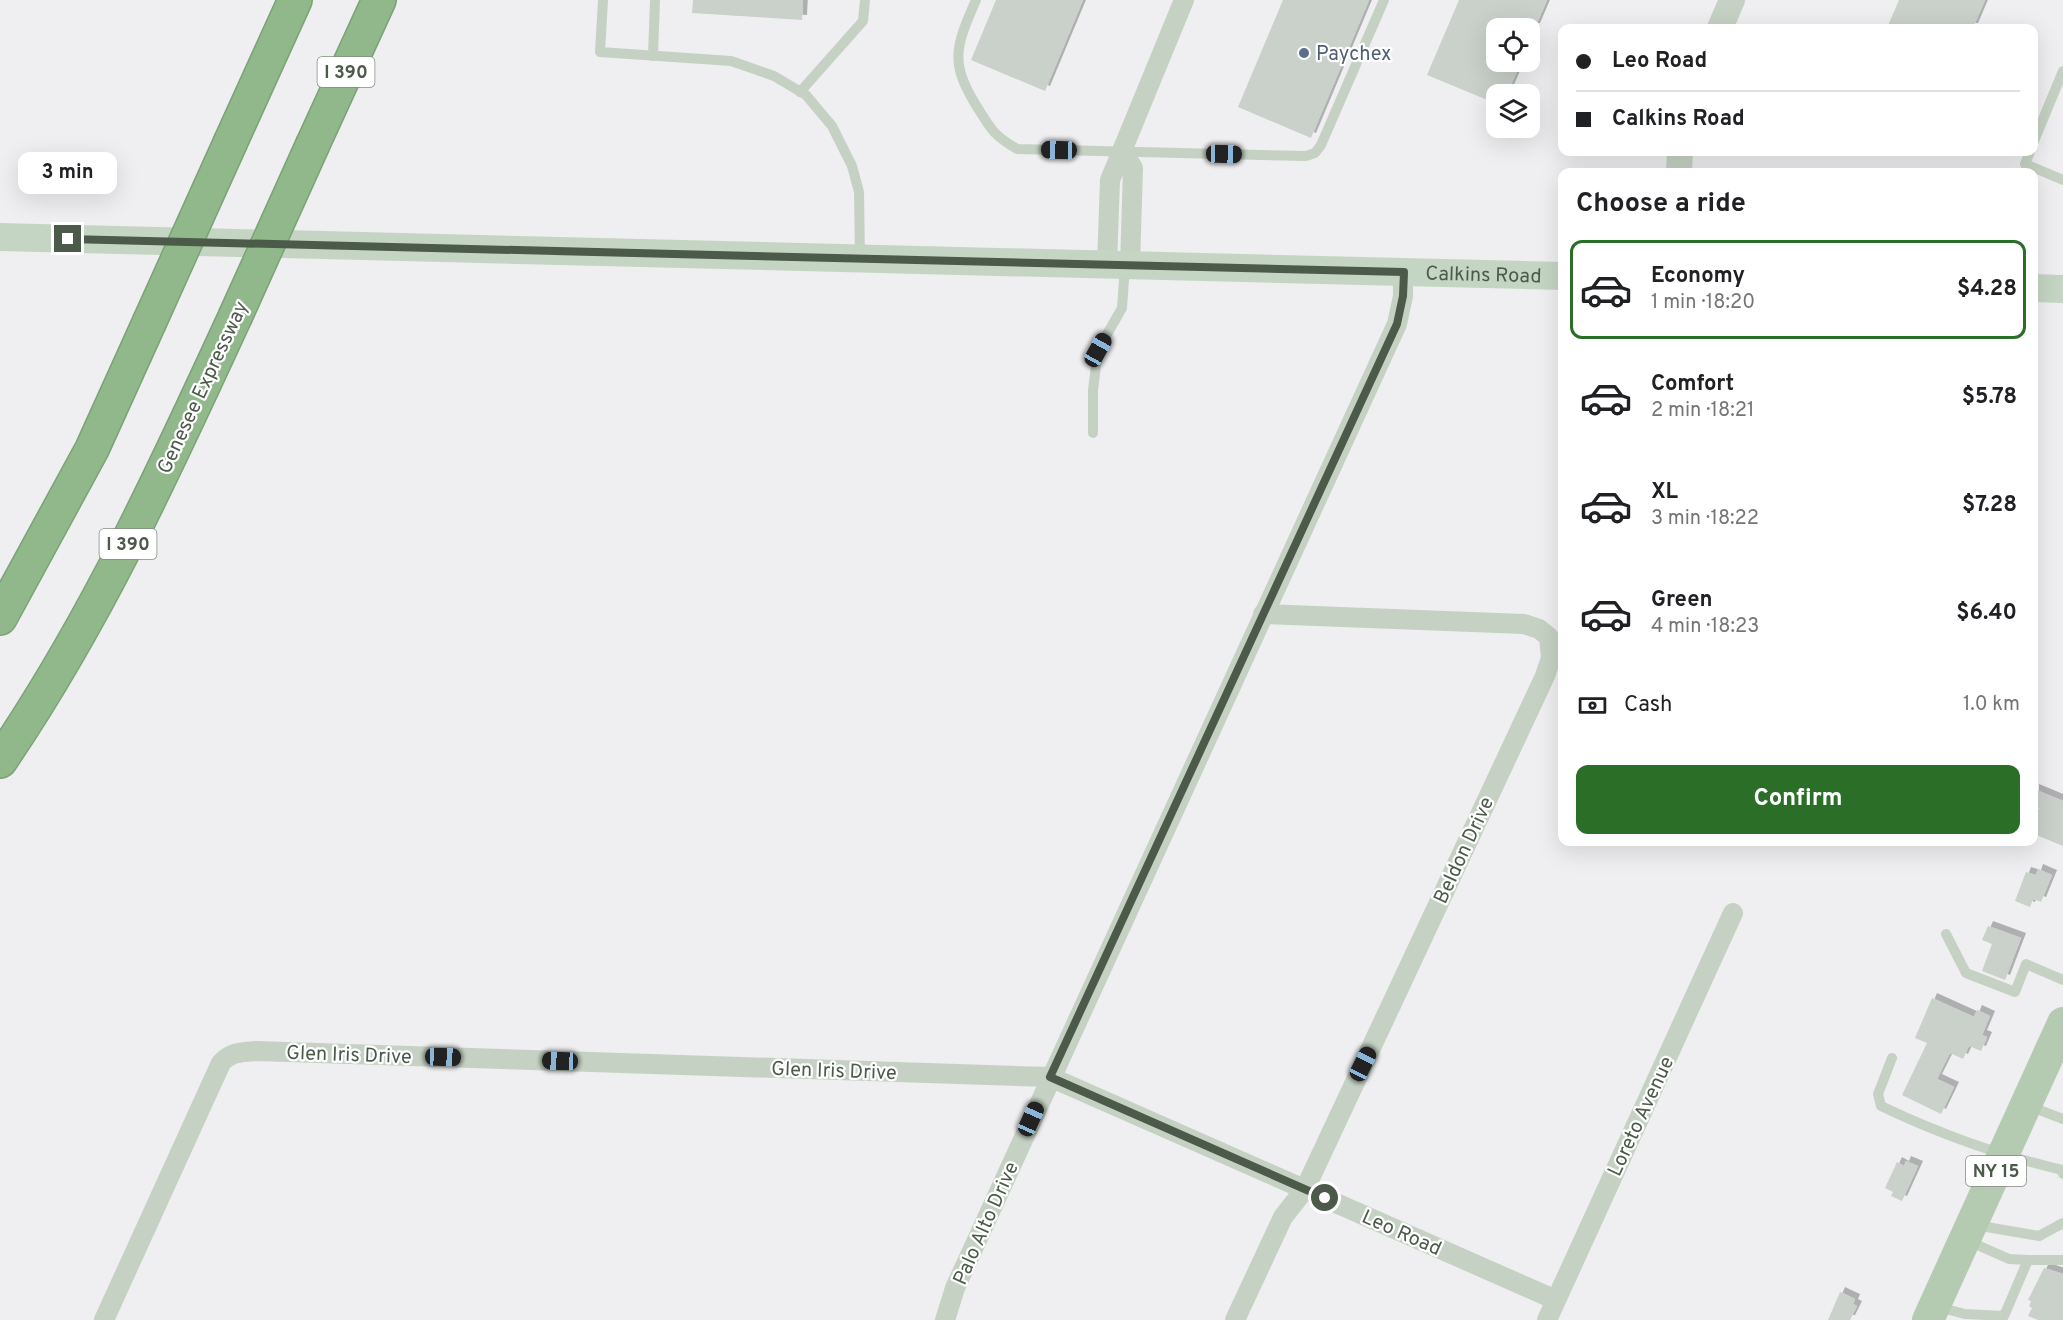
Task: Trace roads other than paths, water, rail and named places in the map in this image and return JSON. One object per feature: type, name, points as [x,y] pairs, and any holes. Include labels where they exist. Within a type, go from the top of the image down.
[{"type":"highway","points":[[0,618],[92,449],[295,0]]},
{"type":"highway","name":"Genesee Expressway","points":[[0,760],[57,673],[143,516],[380,0]]},
{"type":"main road","name":"Calkins Road","points":[[0,237],[1558,276]]},
{"type":"main road","points":[[2038,288],[2063,289]]},
{"type":"main road","name":"NY 15","points":[[1931,1313],[2063,1023]]},
{"type":"street","points":[[1121,265],[1132,168],[1122,152],[1184,0]]},
{"type":"street","points":[[1722,24],[1732,0]]},
{"type":"street","name":"Palo Alto Drive","points":[[945,1320],[955,1288],[1050,1077],[1397,324],[1403,296],[1404,272]]},
{"type":"street","name":"Beldon Drive","points":[[1234,1320],[1283,1218],[1305,1189],[1545,676],[1551,658],[1549,637],[1539,629],[1524,624],[1263,614]]},
{"type":"street","name":"Loreto Avenue","points":[[1547,1320],[1733,913]]},
{"type":"street","name":"Glen Iris Drive","points":[[104,1320],[221,1063],[228,1056],[238,1052],[1050,1077]]},
{"type":"street","name":"Leo Road","points":[[1050,1077],[1556,1300]]},
{"type":"lane","points":[[603,0],[600,52],[731,61],[774,76],[800,92],[832,126],[852,166],[859,192],[860,259]]},
{"type":"lane","points":[[653,56],[655,0]]},
{"type":"lane","points":[[800,92],[863,21],[865,0]]},
{"type":"lane","points":[[975,0],[960,36],[957,60],[962,84],[996,136],[1017,149],[1306,156],[1315,153],[1321,145],[1384,0]]},
{"type":"lane","points":[[2038,131],[2063,71]]},
{"type":"lane","points":[[2028,156],[2025,164],[2034,168]]},
{"type":"lane","points":[[2038,169],[2063,180]]},
{"type":"lane","points":[[1093,433],[1093,390],[1098,350],[1122,308],[1121,265]]},
{"type":"lane","points":[[1946,934],[1966,973],[2015,992],[2026,964],[2063,980]]},
{"type":"lane","points":[[1892,1058],[1878,1094],[1881,1106],[1934,1131],[2003,1156],[2062,1170],[2063,1174]]},
{"type":"lane","points":[[2026,1104],[2063,1119]]},
{"type":"lane","points":[[1968,1231],[2039,1236],[2063,1223]]},
{"type":"lane","points":[[1968,1231],[2009,1259],[2063,1260]]},
{"type":"lane","points":[[1931,1313],[2004,1316],[2028,1260]]},
{"type":"place","name":"Paychex","points":[[1304,53]]}]
